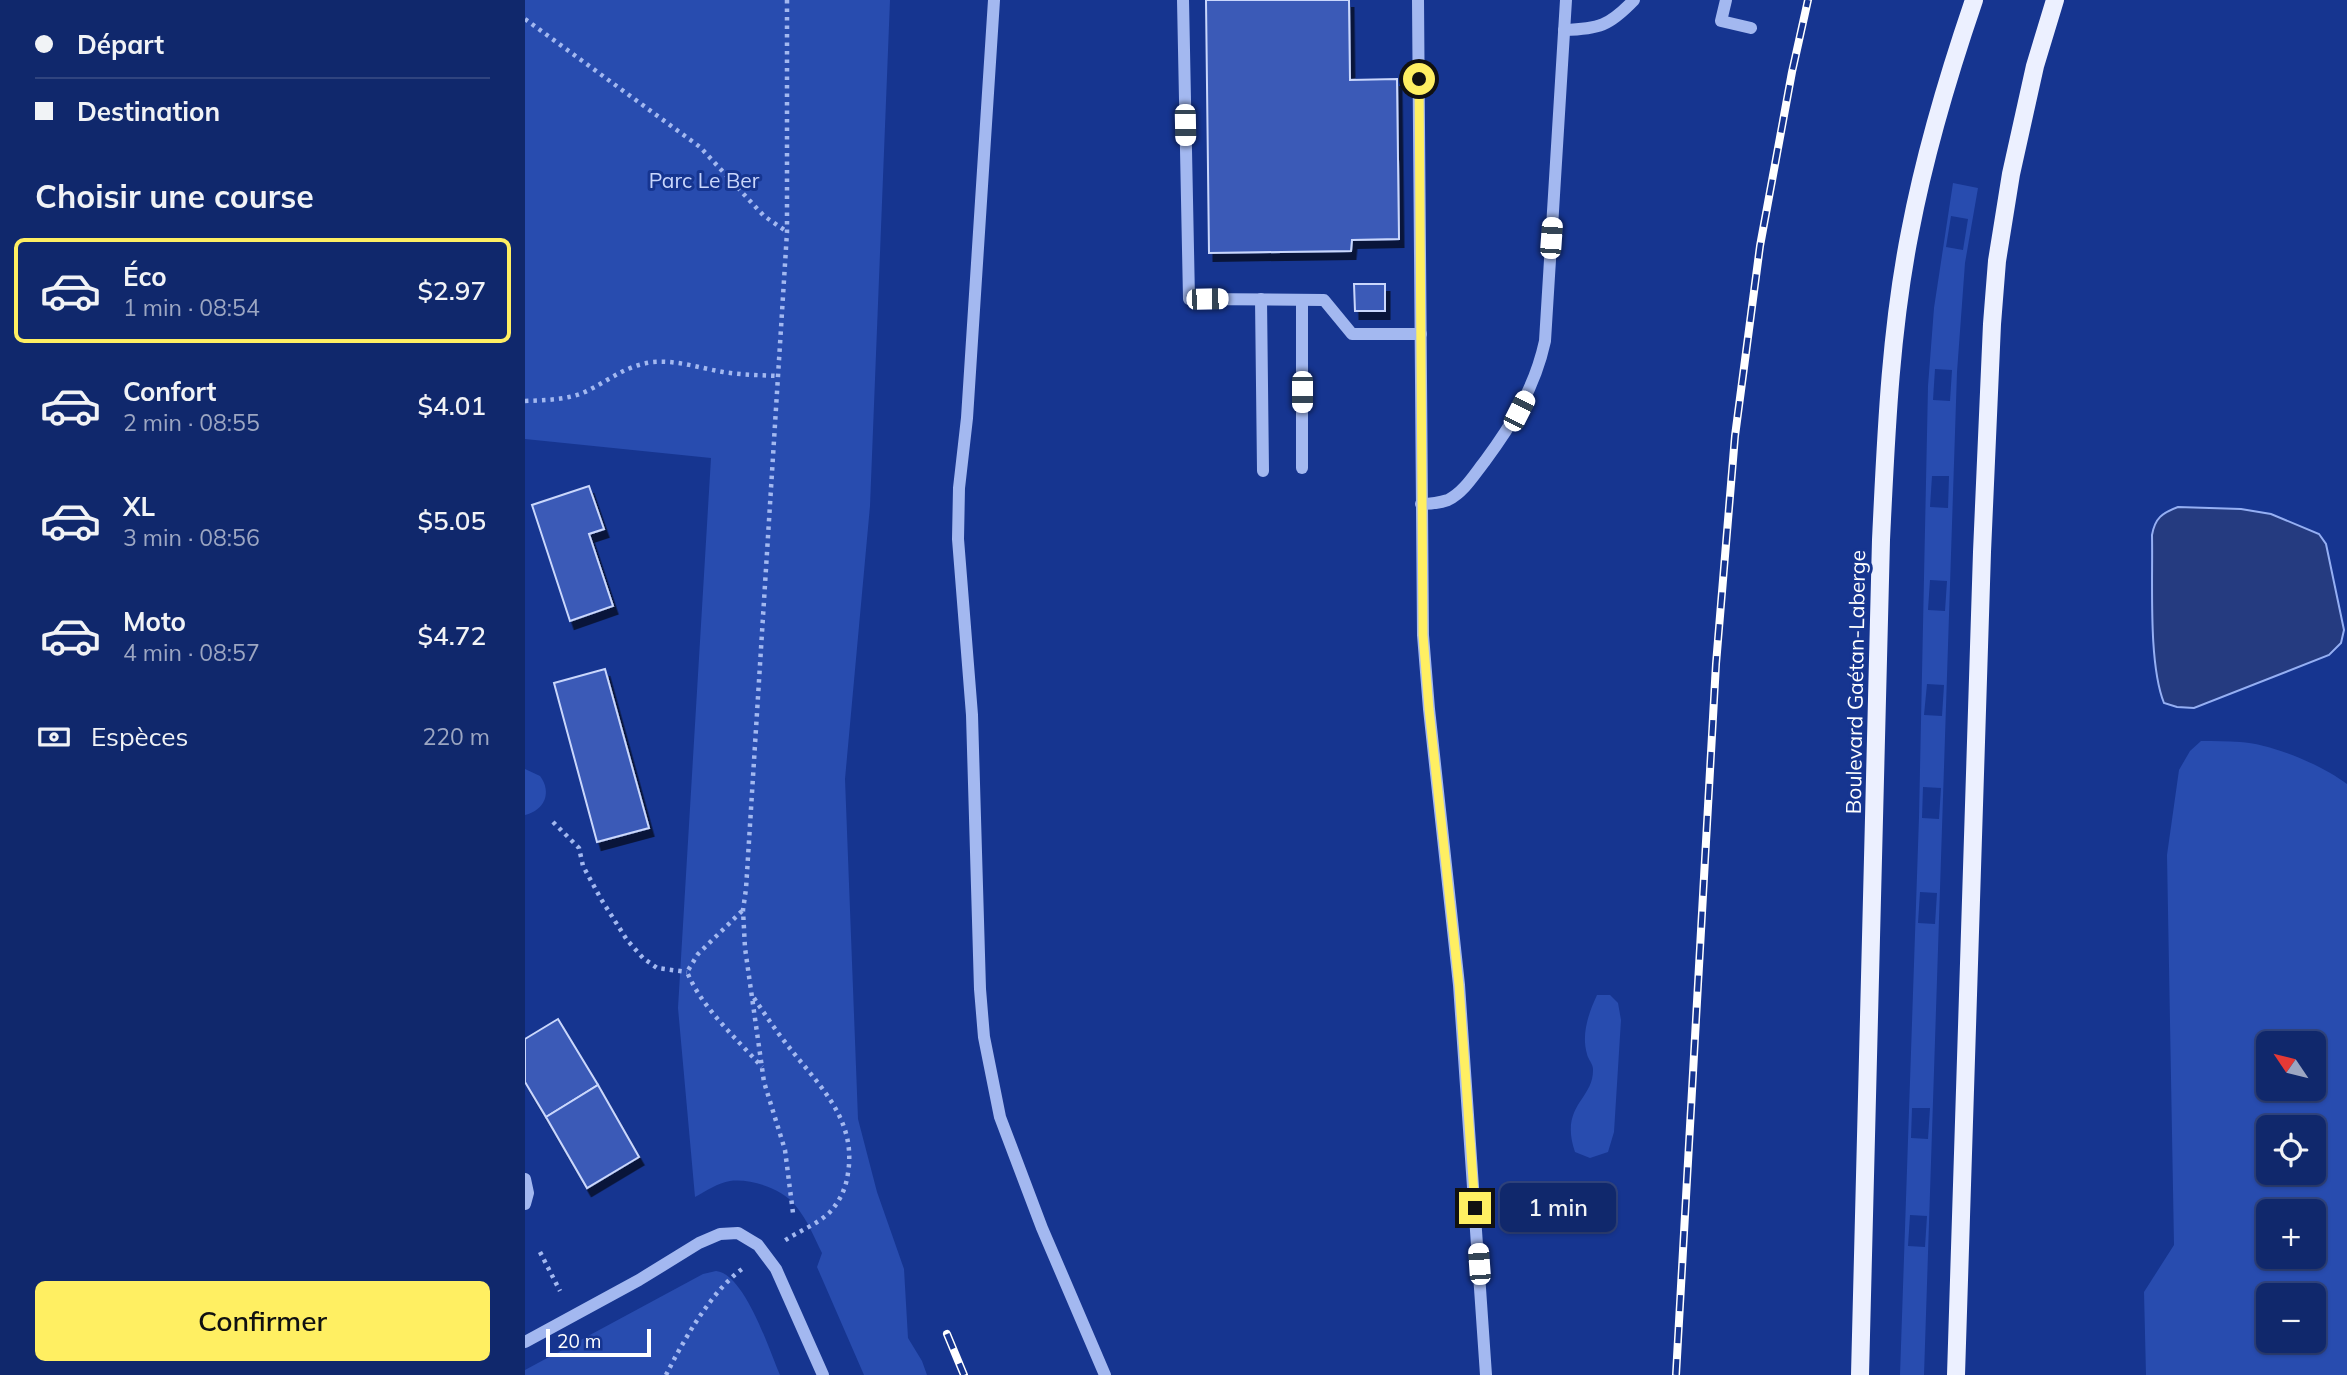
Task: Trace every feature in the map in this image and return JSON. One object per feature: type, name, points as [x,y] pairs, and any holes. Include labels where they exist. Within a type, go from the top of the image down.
[{"type":"main road","name":"Boulevard Gaétan-Laberge","points":[[1860,1375],[1881,540],[1888,405],[1903,271],[1917,197],[1935,124],[1974,0]]},
{"type":"main road","points":[[1956,1375],[1992,324],[1997,261],[2011,174],[2035,66],[2055,0]]},
{"type":"street","points":[[994,0],[967,418],[959,488],[958,539],[972,715],[980,989],[984,1037],[1000,1117],[1042,1228],[1105,1375]]},
{"type":"street","points":[[1183,0],[1189,299],[1324,300],[1352,334],[1421,334]]},
{"type":"street","points":[[1417,0],[1424,648],[1459,985],[1486,1375]]},
{"type":"street","points":[[1421,504],[1448,500],[1471,481],[1514,420],[1532,386],[1540,362],[1545,341],[1566,0]]},
{"type":"street","points":[[1564,30],[1590,29],[1607,24],[1634,0]]},
{"type":"street","points":[[1726,0],[1721,21],[1751,28]]},
{"type":"street","points":[[1261,299],[1263,471]]},
{"type":"street","points":[[1302,468],[1303,300]]},
{"type":"street","points":[[525,1179],[525,1205]]},
{"type":"street","points":[[525,1342],[639,1280],[699,1243],[720,1234],[739,1233],[758,1245],[776,1269],[823,1375]]},
{"type":"path","points":[[787,0],[787,232],[743,910],[744,948],[763,1068],[769,1103],[785,1150],[793,1213]]},
{"type":"path","points":[[525,19],[700,147],[764,216],[787,232]]},
{"type":"path","points":[[525,401],[563,398],[588,391],[618,372],[656,362],[778,376]]},
{"type":"path","points":[[553,822],[579,848],[583,866],[595,888],[627,940],[643,958],[657,968],[687,972]]},
{"type":"path","points":[[687,972],[698,954],[743,910]]},
{"type":"path","points":[[687,972],[706,1003],[763,1068]]},
{"type":"path","points":[[752,996],[785,1043],[835,1104],[849,1145],[847,1181],[840,1199],[822,1218],[803,1229]]},
{"type":"path","points":[[540,1252],[560,1291]]},
{"type":"path","points":[[666,1375],[683,1339],[733,1274]]},
{"type":"green space","name":"Parc Le Ber","points":[[525,0],[890,0],[870,506],[845,779],[858,1119],[877,1192],[904,1269],[908,1338],[927,1375],[864,1375],[817,1267],[822,1253],[803,1216],[790,1199],[765,1186],[747,1181],[730,1181],[695,1197],[678,1008],[711,458],[525,439]]},
{"type":"green space","points":[[1953,183],[1978,188],[1965,263],[1957,372],[1924,1375],[1900,1375],[1919,817],[1928,386],[1934,308]],"holes":[[[1951,216],[1968,219],[1963,250],[1946,247]],[[1935,369],[1952,370],[1950,401],[1933,400]],[[1932,476],[1949,476],[1948,508],[1930,507]],[[1930,580],[1947,581],[1945,611],[1928,610]],[[1927,684],[1944,685],[1942,716],[1924,715]],[[1923,787],[1941,788],[1939,819],[1922,818]],[[1920,892],[1937,893],[1935,924],[1918,923]],[[1912,1108],[1930,1108],[1928,1139],[1911,1138]],[[1910,1215],[1927,1216],[1925,1247],[1908,1246]]]},
{"type":"green space","points":[[2201,741],[2230,741],[2267,747],[2296,757],[2347,784],[2347,1375],[2146,1375],[2144,1292],[2174,1245],[2167,855],[2179,770],[2190,751]]},
{"type":"green space","points":[[525,769],[540,776],[546,794],[542,805],[525,815]]},
{"type":"green space","points":[[1597,995],[1610,995],[1618,1003],[1621,1020],[1614,1132],[1608,1152],[1590,1158],[1575,1152],[1571,1124],[1578,1104],[1592,1080],[1593,1067],[1585,1046],[1585,1031]]},
{"type":"green space","points":[[716,1271],[727,1275],[746,1299],[780,1375],[525,1375],[525,1370],[703,1274]]},
{"type":"shaded area","points":[[2178,507],[2241,509],[2271,514],[2319,534],[2326,544],[2344,630],[2341,643],[2329,655],[2194,708],[2164,703],[2153,644],[2152,535],[2160,517]]},
{"type":"building","points":[[1206,0],[1349,0],[1350,80],[1397,79],[1399,239],[1352,240],[1351,251],[1209,253]]},
{"type":"building","points":[[1354,284],[1385,284],[1385,311],[1355,311]]},
{"type":"building","points":[[589,486],[604,529],[589,534],[613,606],[570,621],[532,505]]},
{"type":"building","points":[[605,669],[649,828],[597,842],[554,683]]},
{"type":"building","points":[[558,1019],[598,1085],[546,1117],[525,1082],[525,1039]]},
{"type":"building","points":[[598,1085],[639,1157],[587,1188],[546,1117]]},
{"type":"railway","points":[[1676,1375],[1716,664],[1735,436],[1760,246],[1808,0]]},
{"type":"railway","points":[[947,1334],[964,1375]]},
{"type":"route","points":[[1419,79],[1423,635],[1459,985],[1475,1208]]}]
